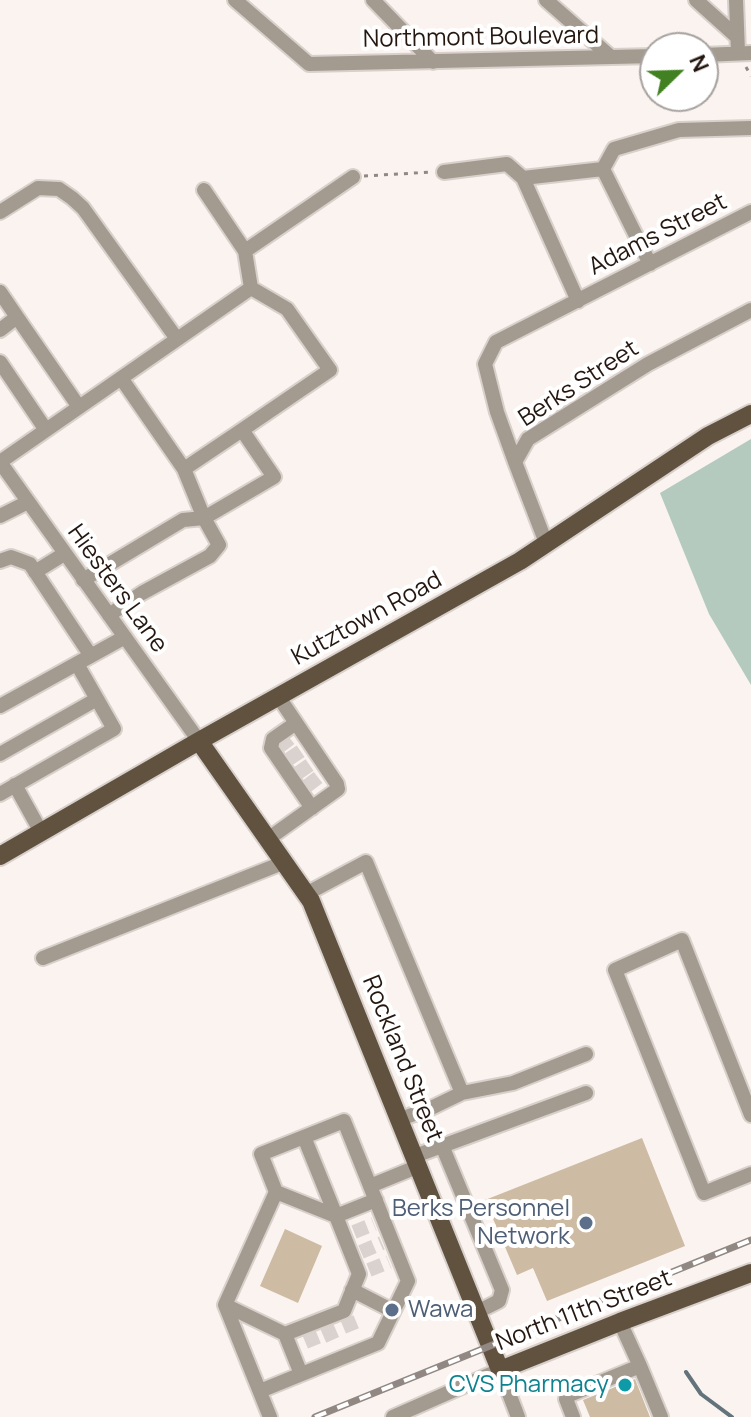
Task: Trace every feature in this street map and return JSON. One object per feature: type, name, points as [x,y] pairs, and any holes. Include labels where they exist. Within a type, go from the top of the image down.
[{"type":"main road","name":"Kutztown Road","points":[[0,856],[520,561],[708,436],[751,414]]},
{"type":"main road","name":"Rockland Street","points":[[199,741],[285,862],[322,925],[500,1370]]},
{"type":"main road","name":"North 11th Street","points":[[500,1370],[750,1275]]},
{"type":"street","name":"Northmont Boulevard","points":[[235,0],[309,64],[639,56]]},
{"type":"street","points":[[373,0],[433,62]]},
{"type":"street","points":[[546,0],[611,57]]},
{"type":"street","points":[[696,0],[736,36],[744,53],[719,54]]},
{"type":"street","points":[[736,0],[736,36]]},
{"type":"street","points":[[603,169],[614,149],[679,130],[751,128]]},
{"type":"street","points":[[444,172],[507,164],[523,178],[582,299]]},
{"type":"street","points":[[523,178],[603,169]]},
{"type":"street","points":[[603,169],[650,264]]},
{"type":"street","points":[[245,251],[353,177]]},
{"type":"street","points":[[0,212],[43,186],[59,189],[72,198],[83,208],[177,339]]},
{"type":"street","points":[[204,190],[245,251],[251,288]]},
{"type":"street","name":"Adams Street","points":[[515,462],[497,412],[485,364],[496,342],[751,212]]},
{"type":"street","points":[[0,462],[251,288]]},
{"type":"street","points":[[184,469],[330,370],[287,309],[251,288]]},
{"type":"street","points":[[0,292],[79,407]]},
{"type":"street","name":"Berks Street","points":[[546,543],[515,462],[528,439],[648,364],[751,310]]},
{"type":"street","points":[[0,330],[17,317]]},
{"type":"street","points":[[0,362],[46,430]]},
{"type":"street","points":[[109,615],[210,556],[219,545],[184,469],[121,378]]},
{"type":"street","points":[[83,580],[183,520],[204,518],[274,477],[242,430]]},
{"type":"street","name":"Hiesters Lane","points":[[0,462],[199,741]]},
{"type":"street","points":[[0,516],[28,502]]},
{"type":"street","points":[[35,572],[64,554]]},
{"type":"street","points":[[0,561],[11,557],[30,564],[91,656]]},
{"type":"street","points":[[0,706],[125,637]]},
{"type":"street","points":[[0,794],[114,729],[77,664]]},
{"type":"street","points":[[278,696],[296,730],[295,775],[314,774]]},
{"type":"street","points":[[0,754],[97,699]]},
{"type":"street","points":[[268,839],[338,789],[314,774],[296,755],[276,749],[271,743],[273,739],[296,730]]},
{"type":"street","points":[[312,808],[314,774]]},
{"type":"street","points":[[15,785],[41,832]]},
{"type":"street","points":[[43,958],[285,862]]},
{"type":"street","points":[[306,894],[366,862],[462,1093]]},
{"type":"street","points":[[751,1115],[682,940],[615,970],[704,1193],[751,1174]]},
{"type":"street","points":[[400,1119],[462,1093],[513,1083],[586,1054]]},
{"type":"street","points":[[336,1216],[417,1161],[443,1148],[586,1093]]},
{"type":"street","points":[[260,1391],[301,1374],[320,1359],[337,1352],[357,1344],[378,1343],[408,1281],[386,1241],[373,1193],[344,1121],[261,1154],[276,1192],[225,1305],[270,1417]]},
{"type":"street","points":[[225,1305],[285,1334],[307,1330],[346,1314],[352,1290],[364,1272],[349,1234],[336,1216],[304,1137]]},
{"type":"street","points":[[443,1148],[502,1290],[499,1301],[477,1312]]},
{"type":"street","points":[[276,1192],[336,1216]]},
{"type":"street","points":[[352,1290],[393,1311]]},
{"type":"street","points":[[620,1322],[661,1417]]},
{"type":"street","points":[[285,1334],[301,1374]]},
{"type":"street","points":[[573,1417],[567,1396],[640,1366]]},
{"type":"street","name":"North 11th Street","points":[[393,1417],[500,1370]]},
{"type":"street","name":"Rockland Street","points":[[500,1370],[518,1417]]},
{"type":"path","points":[[353,177],[444,172]]},
{"type":"green space","points":[[751,439],[751,685],[709,614],[660,493]]},
{"type":"building","name":"Berks Personnel Network","points":[[642,1138],[685,1246],[547,1301],[533,1268],[517,1275],[485,1200]]},
{"type":"building","points":[[285,1229],[322,1246],[298,1303],[260,1286]]},
{"type":"building","name":"CVS Pharmacy","points":[[635,1379],[650,1417],[590,1417],[583,1400]]},
{"type":"waterway","points":[[686,1372],[701,1394],[732,1417]]},
{"type":"tunnel","points":[[279,747],[292,737]]},
{"type":"tunnel","points":[[289,759],[301,751]]},
{"type":"tunnel","points":[[298,773],[311,764]]},
{"type":"tunnel","points":[[307,786],[320,776]]},
{"type":"tunnel","points":[[354,1232],[374,1224]]},
{"type":"tunnel","points":[[361,1252],[382,1243]]},
{"type":"tunnel","points":[[369,1270],[389,1262]]},
{"type":"tunnel","points":[[347,1318],[355,1337]]},
{"type":"tunnel","points":[[327,1327],[335,1345]]},
{"type":"tunnel","points":[[309,1333],[317,1352]]},
{"type":"railway","points":[[315,1417],[751,1240]]},
{"type":"place","name":"Berks Personnel Network","points":[[586,1223]]},
{"type":"place","name":"Wawa","points":[[392,1310]]},
{"type":"place","name":"CVS Pharmacy","points":[[625,1385]]}]
